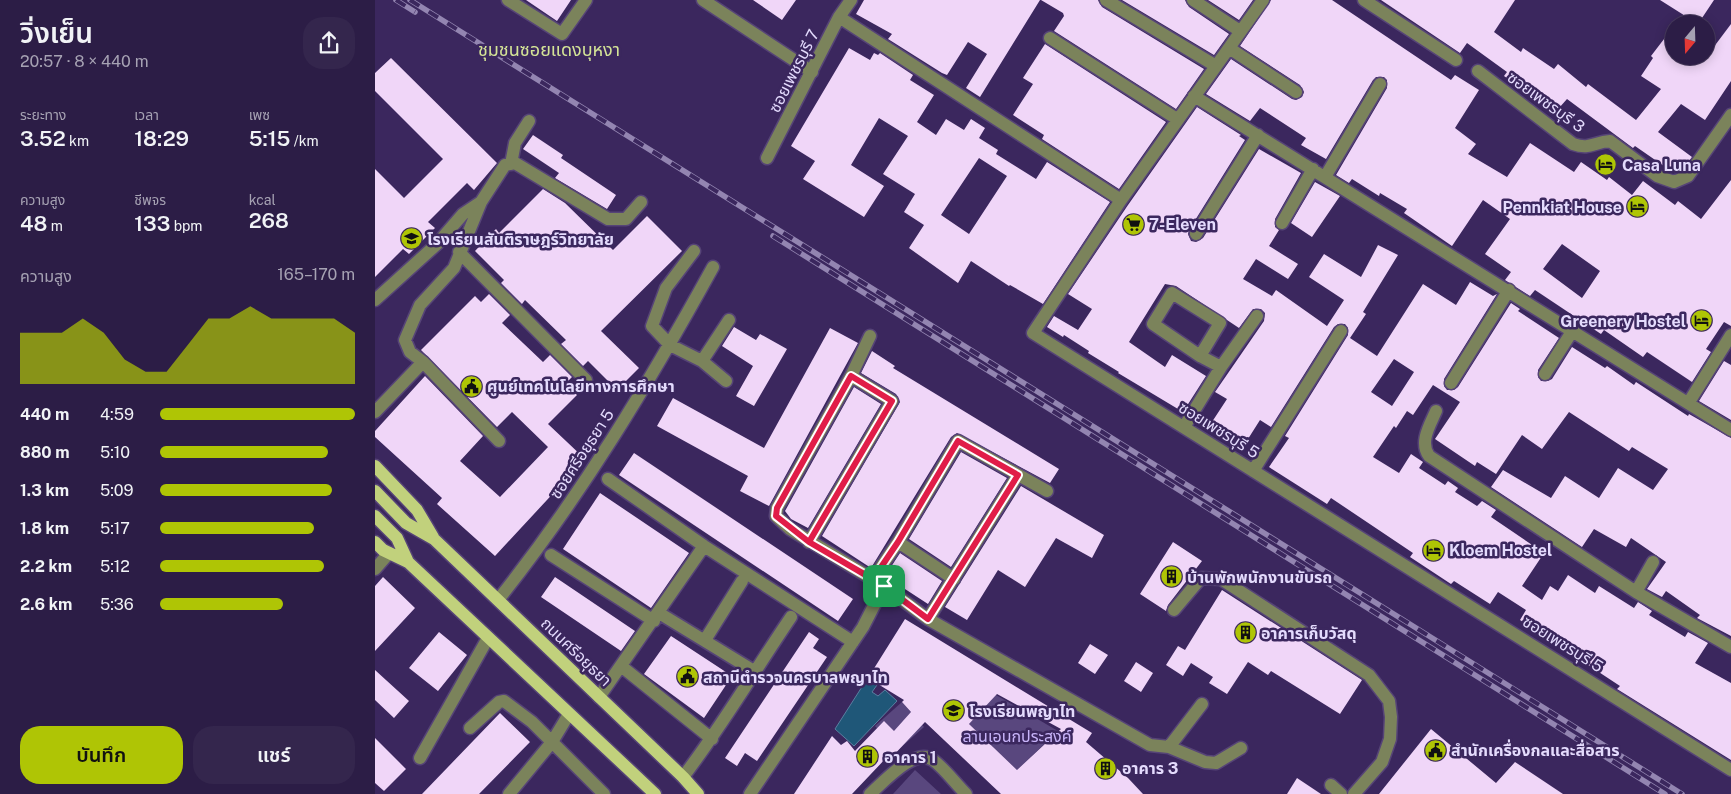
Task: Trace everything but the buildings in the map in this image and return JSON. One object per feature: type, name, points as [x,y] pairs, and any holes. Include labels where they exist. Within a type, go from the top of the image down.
[{"type":"main road","name":"ถนนศรีอยุธยา","points":[[375,466],[417,510],[434,539]]},
{"type":"main road","name":"ถนนศรีอยุธยา","points":[[375,491],[406,522],[434,539],[699,792]]},
{"type":"main road","points":[[375,516],[397,538],[408,562]]},
{"type":"main road","points":[[375,542],[389,553],[408,562],[655,794]]},
{"type":"street","points":[[508,0],[562,34],[586,0]]},
{"type":"street","points":[[703,0],[812,72]]},
{"type":"street","name":"ซอยเพชรบุรี 7","points":[[767,158],[839,18],[851,0]]},
{"type":"street","points":[[1107,0],[1215,66]]},
{"type":"street","points":[[1193,0],[1240,31]]},
{"type":"street","name":"ซอยเพชรบุรี 5","points":[[1263,0],[1121,200],[1033,333],[1731,770]]},
{"type":"street","points":[[1364,0],[1456,60]]},
{"type":"street","points":[[839,18],[1121,200]]},
{"type":"street","points":[[1049,38],[1177,119]]},
{"type":"street","points":[[1229,48],[1297,92]]},
{"type":"street","name":"ซอยเพชรบุรี 3","points":[[1478,71],[1573,144],[1584,148],[1610,141],[1657,176],[1674,182],[1688,176],[1731,115]]},
{"type":"street","points":[[1325,176],[1380,84]]},
{"type":"street","points":[[1194,96],[1509,290],[1731,430]]},
{"type":"street","points":[[511,164],[515,143],[529,121]]},
{"type":"street","points":[[1196,234],[1258,135]]},
{"type":"street","points":[[499,440],[423,362],[410,352],[405,340],[421,304],[453,268],[481,202],[505,165],[515,163],[608,219],[626,219],[641,202]]},
{"type":"street","points":[[1282,223],[1313,169]]},
{"type":"street","points":[[375,300],[437,244],[463,214],[481,202]]},
{"type":"street","points":[[694,251],[665,288],[652,326],[670,344],[702,361],[726,381]]},
{"type":"street","points":[[459,252],[586,380]]},
{"type":"street","name":"ซอยศรีอยุธยา 5","points":[[498,600],[540,546],[591,473],[650,380],[713,267]]},
{"type":"street","points":[[1451,383],[1509,290]]},
{"type":"street","points":[[1200,356],[1220,323],[1172,293],[1153,324],[1200,356],[1221,367]]},
{"type":"street","points":[[1184,427],[1221,367],[1257,316]]},
{"type":"street","points":[[702,361],[729,320]]},
{"type":"street","points":[[1253,471],[1341,330]]},
{"type":"street","points":[[1545,374],[1573,330]]},
{"type":"street","points":[[1689,402],[1731,334]]},
{"type":"street","points":[[870,336],[851,376],[777,508],[776,516],[809,542],[879,583],[928,619],[1150,745],[1169,748],[1205,762],[1216,763],[1241,748]]},
{"type":"street","points":[[375,412],[423,362]]},
{"type":"street","points":[[809,542],[892,401],[851,376]]},
{"type":"street","points":[[1436,410],[1424,442],[1424,448],[1429,456],[1637,592],[1731,647]]},
{"type":"street","points":[[749,794],[853,642],[872,611],[879,583],[898,542],[958,441],[1047,491]]},
{"type":"street","points":[[928,619],[1018,475]]},
{"type":"street","points":[[609,480],[704,546],[853,642]]},
{"type":"street","points":[[898,542],[954,579]]},
{"type":"street","points":[[599,697],[704,546]]},
{"type":"street","points":[[375,569],[389,553]]},
{"type":"street","points":[[551,555],[656,617],[705,640],[754,671]]},
{"type":"street","points":[[1637,592],[1653,562]]},
{"type":"street","points":[[1174,610],[1201,578],[1221,579],[1369,675],[1389,701],[1391,717],[1390,739],[1382,762],[1354,794]]},
{"type":"street","points":[[705,640],[742,581]]},
{"type":"street","points":[[683,777],[712,739],[754,671],[791,617]]},
{"type":"street","points":[[419,758],[488,638]]},
{"type":"street","points":[[621,666],[712,739]]},
{"type":"street","points":[[470,728],[499,702],[504,700],[532,722],[605,794]]},
{"type":"street","points":[[1169,748],[1202,704]]},
{"type":"street","points":[[509,794],[552,742],[569,714]]},
{"type":"street","points":[[870,794],[912,759],[923,756],[933,760],[965,794]]},
{"type":"street","points":[[1331,786],[1341,794]]},
{"type":"green space","name":"ลานเอนกประสงค์","points":[[996,695],[1058,731],[1017,770],[969,724]]},
{"type":"green space","points":[[902,702],[924,727],[897,751],[875,726]]},
{"type":"green space","points":[[915,770],[941,794],[893,794]]},
{"type":"water","points":[[867,679],[877,685],[872,692],[878,696],[885,690],[897,701],[854,746],[835,729]]},
{"type":"railway","points":[[396,0],[415,12]]},
{"type":"railway","points":[[410,0],[1682,794]]},
{"type":"railway","points":[[773,236],[1665,794]]},
{"type":"place","name":"Casa Luna","points":[[1606,165]]},
{"type":"place","name":"Pennkiat House","points":[[1638,207]]},
{"type":"place","name":"7-Eleven","points":[[1133,224]]},
{"type":"place","name":"โรงเรียนสันติราษฎร์วิทยาลัย","points":[[411,239]]},
{"type":"place","name":"Greenery Hostel","points":[[1702,321]]},
{"type":"place","name":"ศูนย์เทคโนโลยีทางการศึกษา","points":[[471,386]]},
{"type":"place","name":"Kloem Hostel","points":[[1433,550]]},
{"type":"place","name":"บ้านพักพนักงานขับรถ","points":[[1171,577]]},
{"type":"place","name":"อาคารเก็บวัสดุ","points":[[1245,633]]},
{"type":"place","name":"สถานีตำรวจนครบาลพญาไท","points":[[687,677]]},
{"type":"place","name":"โรงเรียนพญาไท","points":[[953,711]]},
{"type":"place","name":"สำนักเครื่องกลและสื่อสาร","points":[[1435,750]]},
{"type":"place","name":"อาคาร 1","points":[[868,757]]},
{"type":"place","name":"อาคาร 3","points":[[1106,768]]},
{"type":"district","name":"ชุมชนซอยแดงบุหงา","points":[[549,49]]},
{"type":"route","points":[[884,586],[809,542],[776,516],[777,508],[851,376],[892,401],[809,542],[873,579],[898,542],[958,441],[1018,475],[928,619],[884,586]]}]
